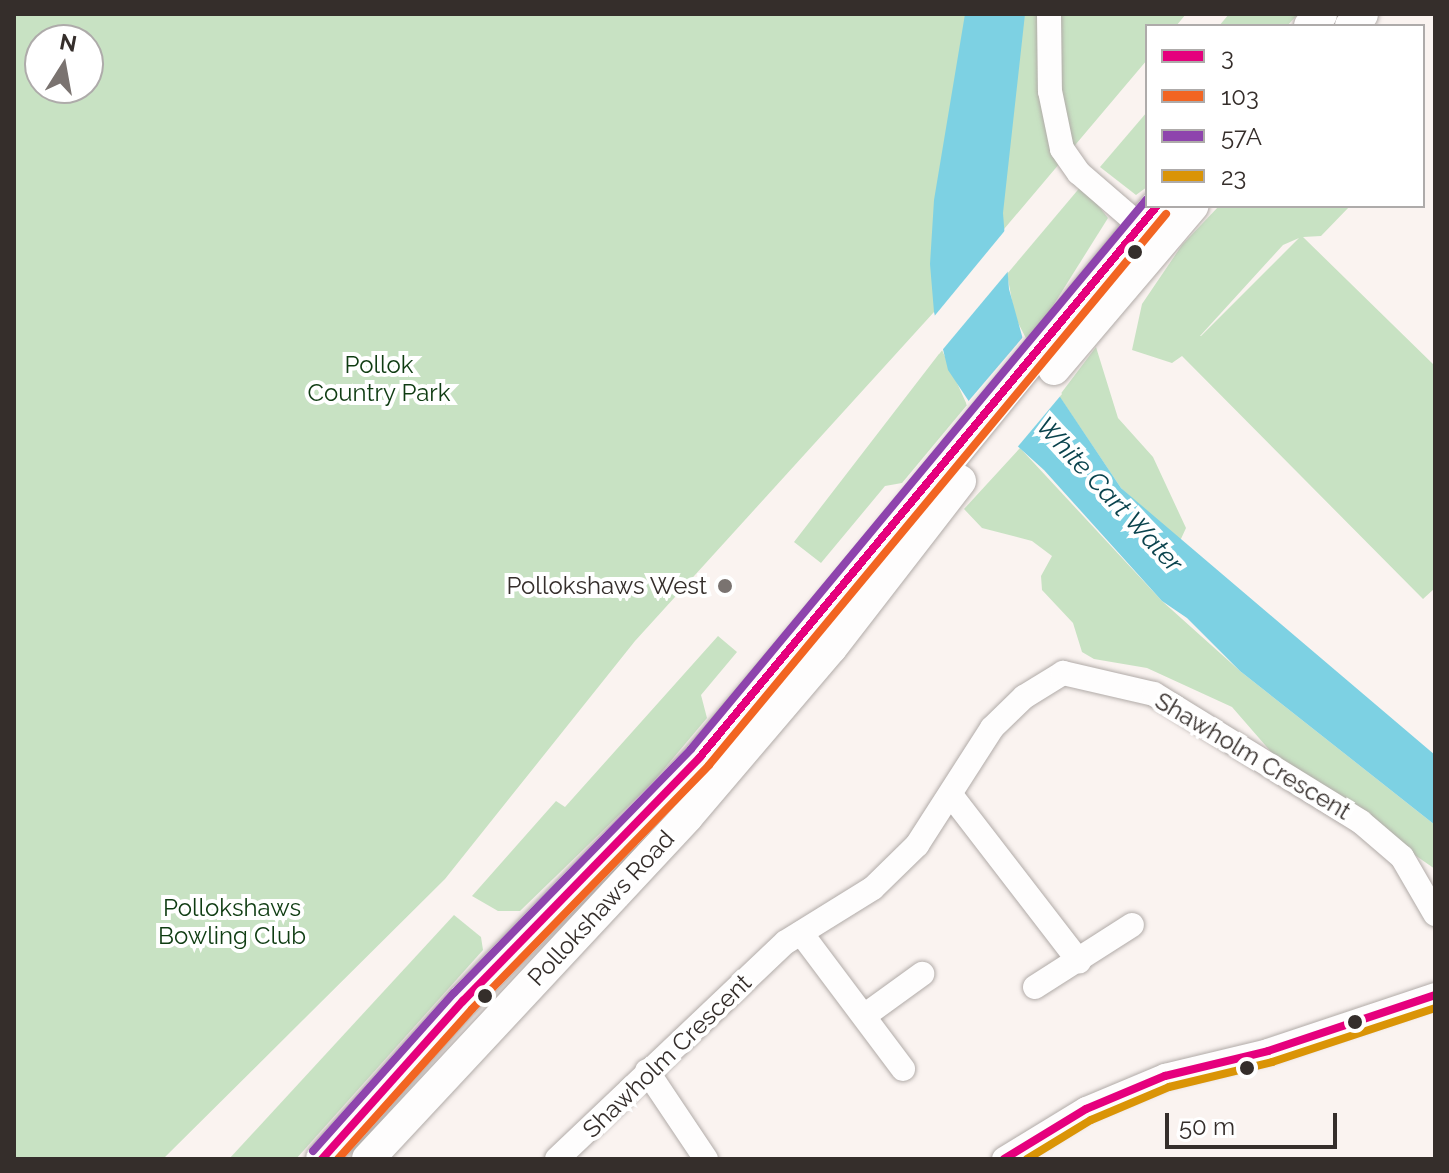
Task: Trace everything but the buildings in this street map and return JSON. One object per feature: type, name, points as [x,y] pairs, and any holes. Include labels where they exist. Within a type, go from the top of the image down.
[{"type":"main road","name":"Pollokshaws Road","points":[[322,1159],[481,982],[700,757],[960,465],[1048,360],[1153,225],[1188,208]]},
{"type":"main road","name":"Pollokshaws Road","points":[[368,1159],[687,817],[831,648],[960,465]]},
{"type":"street","points":[[1049,14],[1050,91],[1062,149],[1079,173],[1153,225]]},
{"type":"street","name":"Shawholm Crescent","points":[[557,1159],[647,1071],[801,933],[873,888],[917,845],[992,728],[1024,697],[1063,673],[1154,694],[1361,822],[1402,857],[1435,914]]},
{"type":"street","points":[[951,795],[1079,961]]},
{"type":"street","points":[[1035,987],[1132,925]]},
{"type":"street","points":[[801,933],[903,1069]]},
{"type":"street","points":[[864,1016],[922,974]]},
{"type":"street","points":[[1004,1159],[1086,1109],[1165,1076],[1268,1051],[1435,995]]},
{"type":"street","points":[[647,1071],[706,1159]]},
{"type":"green space","name":"Pollok Country Park","points":[[14,14],[1186,14],[1178,24],[1145,24],[1145,62],[934,312],[635,641],[445,879],[163,1159],[14,1159]]},
{"type":"green space","points":[[1229,14],[1298,14],[1289,24],[1221,24]]},
{"type":"green space","points":[[1145,114],[1145,188],[1136,195],[1100,167]]},
{"type":"green space","points":[[1082,185],[1108,218],[1029,344],[1015,317],[1007,274]]},
{"type":"green space","points":[[1217,208],[1348,208],[1321,236],[1303,237],[1435,366],[1435,588],[1423,599],[1182,356],[1172,363],[1132,350],[1142,304],[1182,245]],"holes":[[[1299,238],[1201,336],[1283,245]]]},
{"type":"green space","points":[[1096,347],[1118,418],[1153,457],[1186,528],[1180,541],[1121,488],[1059,396]]},
{"type":"green space","points":[[942,350],[967,405],[902,483],[885,486],[821,563],[794,542]]},
{"type":"green space","points":[[1020,448],[1162,601],[1240,671],[1435,825],[1435,869],[1278,760],[1232,707],[1147,668],[1094,659],[1082,652],[1073,623],[1042,590],[1041,576],[1052,556],[1032,541],[982,528],[964,509]]},
{"type":"green space","points":[[718,636],[737,652],[701,695],[707,718],[653,782],[520,911],[498,911],[472,896],[556,801],[565,807]]},
{"type":"green space","points":[[454,915],[481,937],[483,950],[296,1159],[229,1159]]},
{"type":"water","name":"White Cart Water","points":[[965,14],[1025,14],[1003,213],[1009,289],[1024,343],[1121,488],[1435,755],[1435,825],[1240,671],[1187,618],[1162,601],[1044,470],[970,403],[948,370],[934,312],[930,264],[934,200]]},
{"type":"pier","points":[[1007,228],[1010,269],[939,354],[932,319]]},
{"type":"pier","points":[[1023,337],[1062,394],[1014,451],[966,404]]},
{"type":"transit line","name":"57A","points":[[313,1151],[454,993],[691,749],[1145,201]]},
{"type":"transit line","name":"3","points":[[322,1159],[463,1001],[700,757],[1155,208]]},
{"type":"transit line","name":"103","points":[[338,1159],[472,1009],[709,765],[1166,214]]},
{"type":"transit line","name":"3","points":[[1004,1159],[1086,1109],[1165,1076],[1268,1051],[1435,995]]},
{"type":"transit line","name":"23","points":[[1027,1159],[1091,1120],[1169,1087],[1272,1062],[1435,1008]]},
{"type":"place","name":"Pollokshaws West","points":[[725,586]]},
{"type":"park label","name":"Pollokshaws Bowling Club","points":[[232,922]]}]
